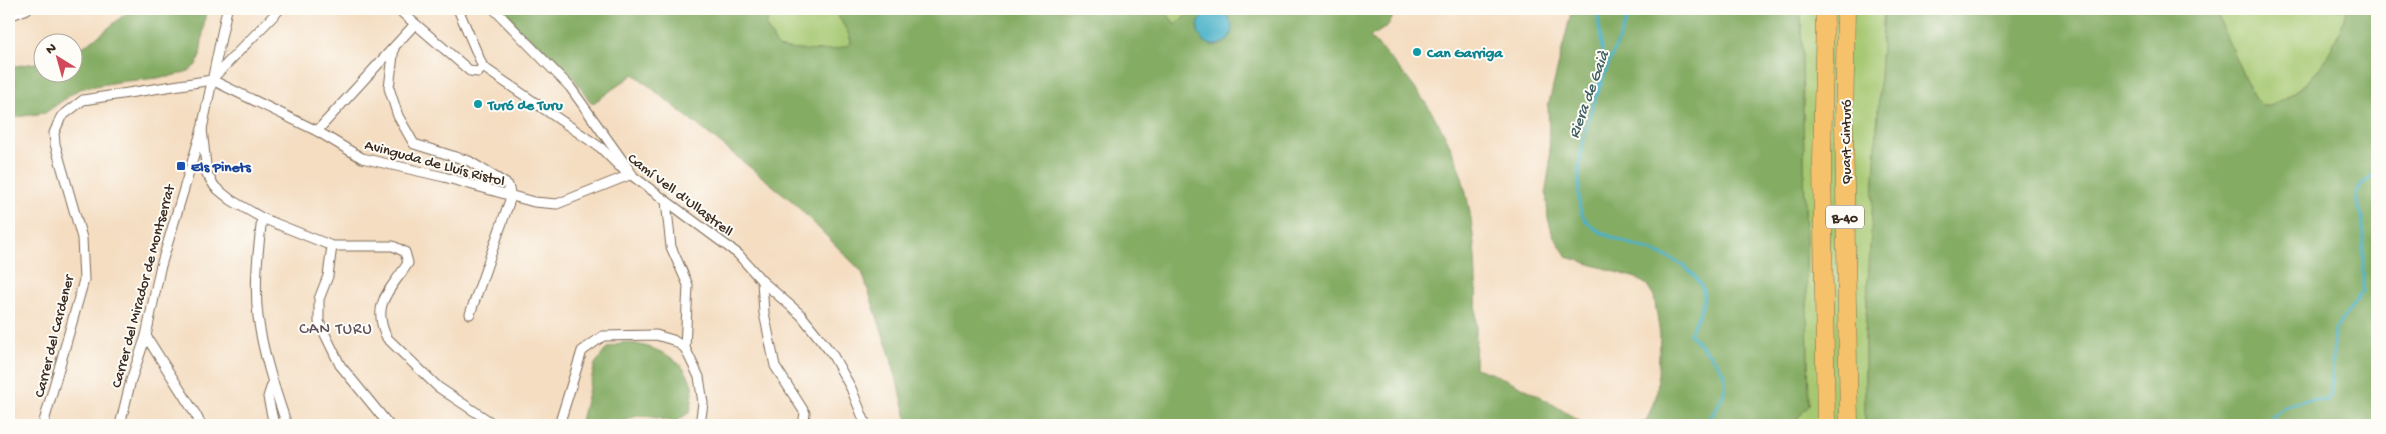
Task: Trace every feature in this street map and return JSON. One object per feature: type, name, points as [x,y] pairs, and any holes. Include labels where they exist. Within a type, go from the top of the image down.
[{"type":"highway","name":"Quart Cinturó","points":[[1824,9],[1822,162],[1826,425]]},
{"type":"highway","name":"Quart Cinturó","points":[[1846,9],[1844,126],[1848,425]]},
{"type":"street","points":[[9,16],[27,9]]},
{"type":"street","name":"Carrer del Mirador de Montserrat","points":[[120,425],[131,380],[146,336],[160,269],[202,129],[227,9]]},
{"type":"street","points":[[212,80],[280,9]]},
{"type":"street","points":[[398,9],[470,71],[478,72],[483,67],[458,9]]},
{"type":"street","points":[[494,9],[570,87],[632,174]]},
{"type":"street","points":[[317,131],[415,24]]},
{"type":"street","points":[[394,47],[389,88],[398,116],[414,144],[469,161],[508,185],[511,197],[470,314]]},
{"type":"street","name":"Camí Vell d'Ullastrell","points":[[483,67],[601,148],[619,166],[738,254],[762,282],[801,315],[832,354],[851,388],[866,425]]},
{"type":"street","name":"Avinguda de Lluís Ristol","points":[[212,80],[317,131],[362,158],[444,177],[511,197],[557,204],[632,174]]},
{"type":"street","name":"Carrer del Cardener","points":[[43,425],[84,280],[82,238],[55,144],[54,133],[61,117],[83,100],[212,80]]},
{"type":"street","points":[[202,129],[208,174],[215,188],[231,200],[262,218],[332,246],[393,246],[405,252],[408,263],[387,291],[381,308],[382,328],[387,338],[438,387],[495,425]]},
{"type":"street","points":[[666,201],[671,247],[688,285],[685,348],[699,377],[703,403],[700,425]]},
{"type":"street","points":[[262,218],[256,270],[258,317],[273,382],[286,425]]},
{"type":"street","points":[[332,246],[328,276],[319,299],[319,322],[340,365],[389,425]]},
{"type":"street","points":[[762,282],[764,313],[775,366],[804,413],[803,425]]},
{"type":"street","points":[[559,425],[582,351],[603,336],[656,335],[673,340],[685,348]]},
{"type":"street","points":[[146,336],[201,425]]},
{"type":"street","points":[[273,382],[268,397],[274,425]]},
{"type":"green space","points":[[131,9],[206,9],[200,56],[196,65],[189,71],[168,77],[117,82],[79,89],[45,113],[9,118],[9,67],[32,64],[32,82],[82,82],[82,47],[100,35]]},
{"type":"green space","points":[[503,9],[769,9],[766,27],[778,47],[816,51],[836,49],[851,43],[849,34],[836,9],[1164,9],[1175,25],[1194,9],[1391,9],[1392,19],[1390,23],[1370,37],[1409,81],[1432,112],[1451,147],[1465,189],[1474,240],[1476,291],[1475,368],[1518,385],[1585,425],[909,425],[890,355],[862,272],[792,201],[634,74],[592,104],[567,69],[514,25]],"holes":[[[1222,12],[1229,18],[1230,33],[1224,44],[1212,46],[1198,31],[1199,21]]]},
{"type":"green space","points":[[769,9],[836,9],[849,34],[851,44],[845,47],[826,50],[795,50],[778,47],[766,27]]},
{"type":"green space","points":[[1164,9],[1194,9],[1175,25]]},
{"type":"green space","points":[[1572,9],[1801,9],[1809,405],[1792,425],[1640,425],[1647,419],[1657,394],[1660,335],[1654,296],[1647,285],[1636,278],[1567,257],[1552,233],[1548,218],[1546,190],[1550,163],[1548,107]]},
{"type":"green space","points":[[1801,9],[1884,9],[1865,335],[1865,425],[1792,425],[1809,405]]},
{"type":"green space","points":[[1884,9],[2215,9],[2236,60],[2251,90],[2261,105],[2270,106],[2295,92],[2316,72],[2331,49],[2348,9],[2377,9],[2377,425],[1865,425],[1865,335]]},
{"type":"green space","points":[[2215,9],[2348,9],[2337,37],[2317,72],[2296,91],[2275,104],[2267,106],[2261,105],[2251,90],[2236,60]]},
{"type":"green space","points":[[625,342],[658,351],[678,363],[685,371],[693,392],[690,412],[675,422],[639,416],[626,420],[621,425],[580,425],[595,364],[607,348]]},
{"type":"water","points":[[1215,11],[1222,12],[1227,16],[1231,21],[1231,35],[1227,40],[1222,44],[1215,45],[1208,44],[1203,40],[1199,35],[1198,28],[1199,21],[1203,16],[1208,12]]},
{"type":"waterway","points":[[1596,95],[1603,57],[1597,9]]},
{"type":"waterway","name":"Riera de Gaià","points":[[1631,9],[1589,118],[1580,163],[1579,206],[1588,223],[1600,232],[1669,258],[1685,267],[1701,286],[1704,297],[1703,302],[1690,334],[1716,362],[1723,372],[1725,379],[1724,393],[1721,400],[1704,425]]},
{"type":"waterway","points":[[2265,425],[2285,407],[2300,401],[2327,401],[2331,394],[2334,331],[2363,291],[2363,223],[2356,196],[2361,185],[2377,172]]},
{"type":"place","name":"Can Garriga","points":[[1417,52]]},
{"type":"place","name":"Turó de Turu","points":[[478,104]]},
{"type":"place","name":"Els Pinets","points":[[181,166]]},
{"type":"district","name":"CAN TURU","points":[[336,327]]}]
